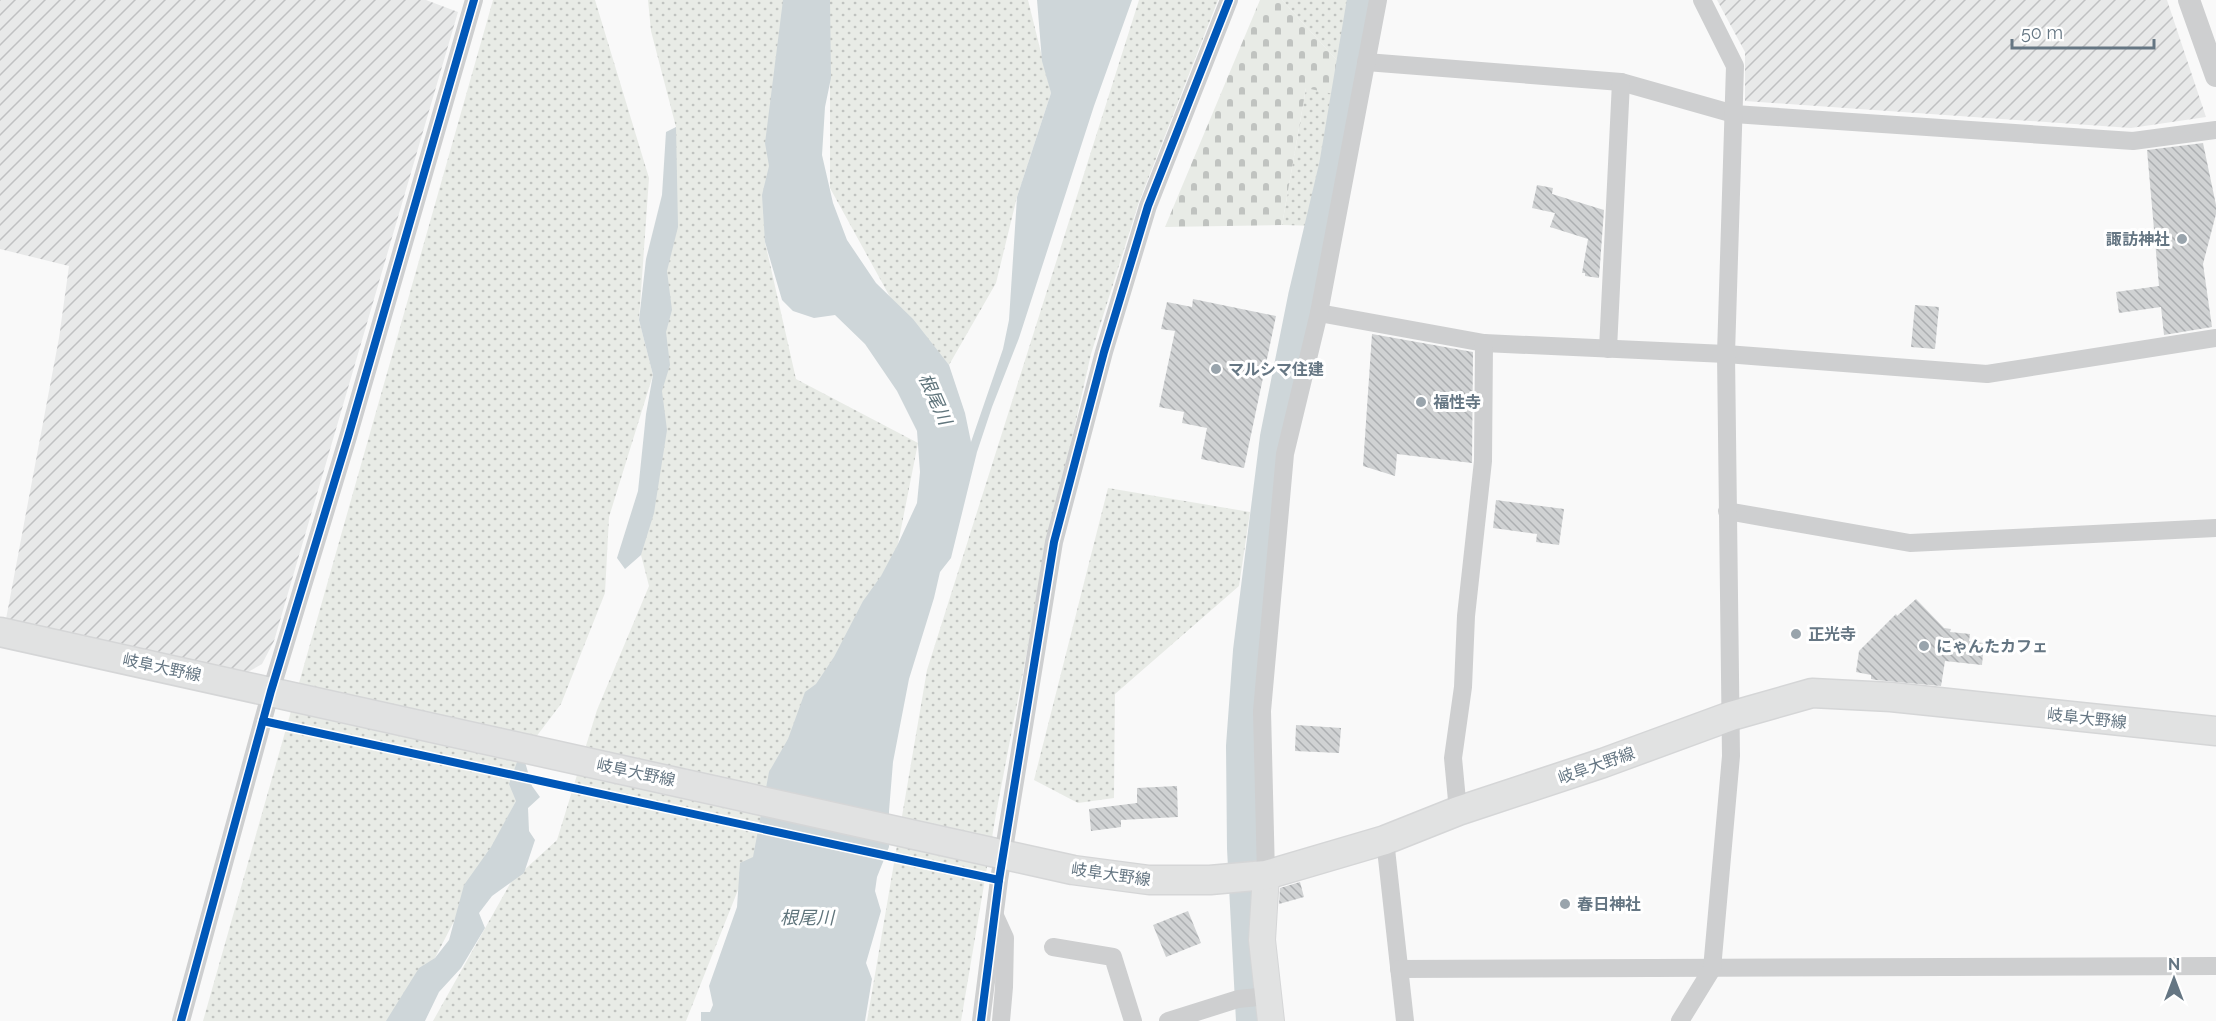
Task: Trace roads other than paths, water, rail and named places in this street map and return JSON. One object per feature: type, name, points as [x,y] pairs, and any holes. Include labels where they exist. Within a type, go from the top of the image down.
[{"type":"main road","name":"岐阜大野線","points":[[0,632],[1073,870],[1149,880],[1252,877],[1385,840],[1458,811],[1603,763],[1731,716],[1812,693],[1891,697],[2216,731]]},
{"type":"main road","points":[[1252,877],[1262,940],[1266,1005]]},
{"type":"street","points":[[181,1021],[271,692],[348,437],[474,0]]},
{"type":"street","points":[[981,1021],[995,916],[994,851],[1054,542],[1104,352],[1148,206],[1229,0]]},
{"type":"street","points":[[1252,877],[1262,711],[1286,454],[1319,313],[1378,0]]},
{"type":"street","points":[[1680,1021],[1712,969],[1731,756],[1726,354],[1735,66],[1702,0]]},
{"type":"street","points":[[2189,0],[2216,76]]},
{"type":"street","points":[[1366,63],[1621,82],[1734,114],[2133,141],[2216,130]]},
{"type":"street","points":[[1608,348],[1621,82]]},
{"type":"street","points":[[1319,313],[1484,342],[1726,354],[1987,374],[2216,338]]},
{"type":"street","points":[[1458,811],[1453,758],[1463,687],[1466,616],[1483,461],[1484,342]]},
{"type":"street","points":[[1727,511],[1910,543],[2216,528]]},
{"type":"street","points":[[1385,840],[1406,1021]]},
{"type":"street","points":[[995,916],[1005,938],[1001,1021]]},
{"type":"street","points":[[1053,947],[1113,957],[1133,1021]]},
{"type":"street","points":[[1399,969],[2216,966]]},
{"type":"street","points":[[1168,1021],[1238,999],[1266,1005]]},
{"type":"water","name":"根尾川","points":[[783,0],[830,0],[831,78],[825,107],[822,155],[833,203],[847,240],[876,283],[913,319],[949,365],[965,413],[971,442],[1003,349],[1009,320],[1017,197],[1051,93],[1042,61],[1037,0],[1132,0],[1094,106],[1019,338],[977,452],[951,558],[940,572],[909,679],[893,762],[889,847],[877,877],[875,891],[881,911],[866,963],[872,979],[865,1021],[701,1021],[701,1012],[710,1012],[713,1005],[709,986],[737,907],[740,863],[753,857],[769,772],[788,739],[805,692],[816,684],[834,657],[863,601],[881,576],[898,544],[917,503],[920,472],[917,431],[897,391],[865,344],[835,315],[814,318],[793,311],[782,300],[765,242],[762,195],[769,166],[765,143]]},
{"type":"water","points":[[676,127],[678,227],[667,271],[672,310],[666,332],[670,365],[662,391],[667,430],[654,513],[641,555],[625,569],[617,558],[638,491],[646,414],[653,375],[639,320],[646,259],[662,195],[666,132]]},
{"type":"water","points":[[517,762],[525,762],[532,786],[540,797],[528,808],[529,831],[535,840],[524,873],[492,896],[479,913],[485,928],[461,968],[439,992],[425,1021],[386,1021],[419,968],[435,958],[449,940],[464,885],[491,847],[516,801],[509,784]]},
{"type":"waterway","points":[[1253,1021],[1244,848],[1243,746],[1250,651],[1277,437],[1305,297],[1336,166],[1364,0]]},
{"type":"place","name":"諏訪神社","points":[[2182,239]]},
{"type":"place","name":"マルシマ住建","points":[[1216,369]]},
{"type":"place","name":"福性寺","points":[[1421,402]]},
{"type":"place","name":"正光寺","points":[[1796,634]]},
{"type":"place","name":"にゃんたカフェ","points":[[1924,646]]},
{"type":"place","name":"春日神社","points":[[1565,904]]}]
